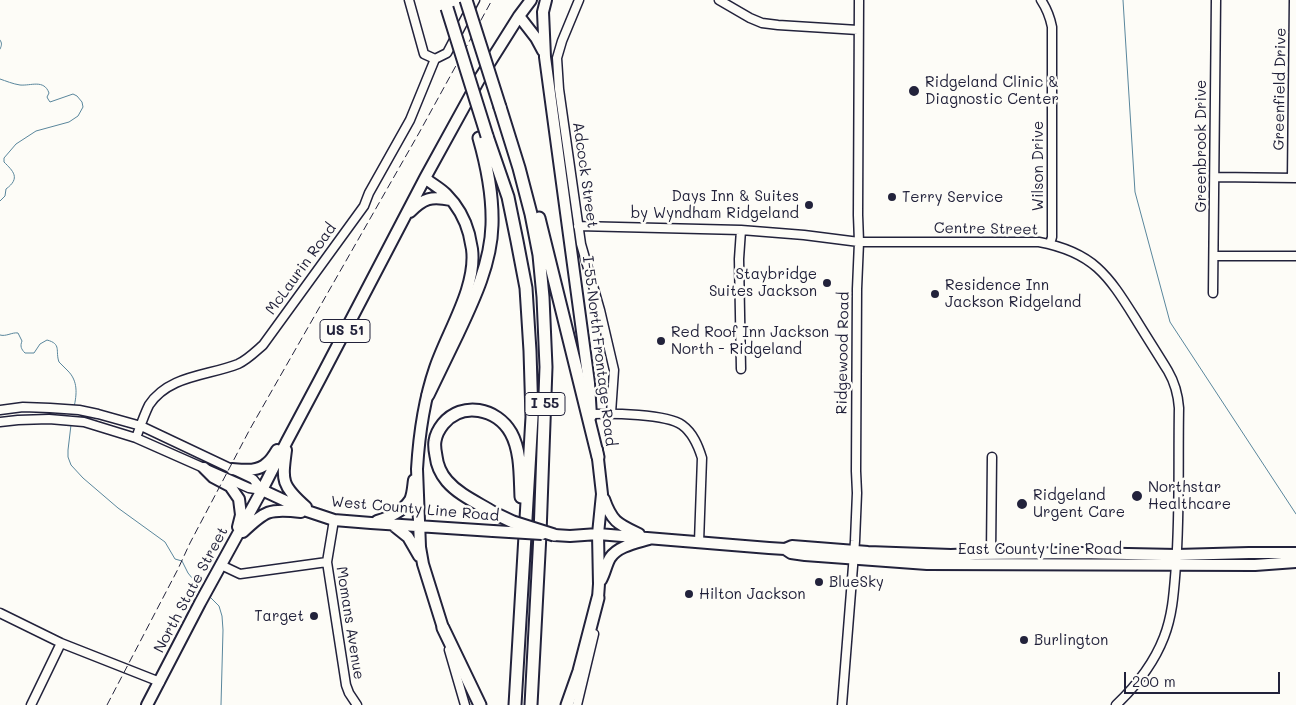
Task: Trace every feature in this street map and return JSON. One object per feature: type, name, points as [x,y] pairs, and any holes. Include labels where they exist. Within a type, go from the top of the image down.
[{"type":"highway","name":"I 55","points":[[466,0],[519,168],[531,214],[538,255],[542,297],[546,367],[540,534],[530,705]]},
{"type":"highway","points":[[428,395],[483,275],[490,247],[492,224],[490,189],[484,156],[483,137],[467,90],[458,41],[446,4]]},
{"type":"highway","points":[[501,110],[533,193],[598,457]]},
{"type":"highway","name":"I 55","points":[[483,137],[508,197],[526,288],[530,351],[532,417],[515,705]]},
{"type":"highway","points":[[525,521],[521,499],[519,462],[516,445],[510,432],[502,421],[490,413],[468,409],[456,413],[438,431],[435,441],[436,460],[446,480],[460,493],[494,513],[513,522],[554,535]]},
{"type":"highway","points":[[567,705],[587,644],[598,598]]},
{"type":"highway","points":[[443,628],[480,705]]},
{"type":"main road","name":"US 51","points":[[262,490],[425,178],[480,78],[531,0]]},
{"type":"main road","name":"I-55 North Frontage Road","points":[[546,0],[543,12],[545,57],[602,494],[598,534],[600,584],[598,598]]},
{"type":"main road","points":[[520,16],[536,38],[545,57]]},
{"type":"main road","points":[[371,523],[389,517],[399,511],[410,498],[417,469],[422,421],[435,368],[468,288],[472,269],[472,250],[467,227],[460,210],[447,195],[425,178]]},
{"type":"main road","points":[[402,220],[417,205],[428,198],[451,200]]},
{"type":"main road","points":[[232,469],[258,469],[266,464],[280,446],[287,441]]},
{"type":"main road","points":[[287,441],[284,478],[287,487],[312,513]]},
{"type":"main road","points":[[204,468],[230,486],[238,499],[241,515],[235,540]]},
{"type":"main road","points":[[417,469],[420,547],[423,564]]},
{"type":"main road","name":"West County Line Road","points":[[262,490],[312,513],[334,520],[570,536]]},
{"type":"main road","name":"North State Street","points":[[147,705],[262,490]]},
{"type":"main road","points":[[602,494],[612,518],[618,524],[649,537]]},
{"type":"main road","points":[[235,540],[264,514],[274,510],[312,513]]},
{"type":"main road","points":[[393,525],[408,537],[417,550],[443,628]]},
{"type":"main road","name":"East County Line Road","points":[[570,536],[598,534],[649,537],[785,549],[791,553],[951,555],[1079,553],[1255,565],[1296,562]]},
{"type":"main road","points":[[600,584],[614,553],[649,537]]},
{"type":"main road","name":"East County Line Road","points":[[854,555],[927,564],[1176,560],[1249,553],[1296,553]]},
{"type":"street","points":[[409,0],[424,54],[435,59],[447,53],[475,0]]},
{"type":"street","name":"Adcock Street","points":[[579,0],[557,58],[560,96],[581,244],[600,310],[614,370],[611,413]]},
{"type":"street","points":[[719,0],[762,23],[858,30]]},
{"type":"street","name":"Ridgewood Road","points":[[842,705],[857,493],[859,0]]},
{"type":"street","name":"Wilson Drive","points":[[1041,0],[1050,17],[1052,27],[1052,237],[1050,244]]},
{"type":"street","name":"Greenbrook Drive","points":[[1214,293],[1216,0]]},
{"type":"street","name":"Greenfield Drive","points":[[1294,0],[1294,178]]},
{"type":"street","name":"McLaurin Road","points":[[136,438],[149,406],[159,394],[171,385],[189,377],[240,363],[263,346],[364,206],[369,193],[410,120],[435,59]]},
{"type":"street","points":[[1215,177],[1294,178]]},
{"type":"street","name":"Centre Street","points":[[578,226],[741,230],[859,242],[1039,242],[1069,250],[1088,260],[1101,270],[1111,281],[1175,384],[1179,408],[1176,560],[1171,615],[1154,659],[1138,681],[1116,705]]},
{"type":"street","points":[[741,230],[739,259],[741,369]]},
{"type":"street","points":[[1214,256],[1296,256]]},
{"type":"street","name":"West County Line Road","points":[[0,410],[23,407],[79,410],[141,426],[253,478],[262,490]]},
{"type":"street","points":[[591,414],[611,413],[672,420],[681,424],[690,432],[699,448],[702,464],[699,542]]},
{"type":"street","name":"West County Line Road","points":[[0,422],[49,419],[74,420],[95,425],[136,438],[249,488],[262,490]]},
{"type":"street","points":[[991,554],[992,457]]},
{"type":"street","points":[[327,562],[334,520]]},
{"type":"street","name":"Momans Avenue","points":[[221,565],[240,574],[327,562],[346,685],[357,705]]},
{"type":"street","name":"I-55 North Frontage Road","points":[[577,705],[595,630],[598,598]]},
{"type":"street","points":[[0,613],[61,643],[160,682]]},
{"type":"street","points":[[443,628],[465,705]]},
{"type":"street","points":[[31,705],[61,643]]},
{"type":"waterway","points":[[1123,0],[1135,192],[1170,322],[1296,514]]},
{"type":"waterway","points":[[0,40],[2,44],[0,49]]},
{"type":"waterway","points":[[0,79],[20,85],[37,84],[44,86],[49,93],[47,97],[50,102],[73,94],[82,102],[83,107],[78,116],[69,122],[36,131],[16,144],[4,158],[4,162],[13,172],[14,178],[11,185],[6,189],[5,196],[0,201]]},
{"type":"waterway","points":[[0,335],[18,333],[22,341],[21,347],[25,353],[34,353],[40,344],[47,340],[55,344],[59,362],[74,379],[76,393],[74,407]]},
{"type":"waterway","points":[[71,425],[68,450],[71,465],[118,508],[165,542],[175,559],[182,561],[188,573],[201,589]]},
{"type":"waterway","points":[[210,597],[219,606],[222,616],[221,705]]},
{"type":"railway","points":[[107,705],[250,429],[419,133],[492,0]]},
{"type":"place","name":"Ridgeland Clinic & Diagnostic Center","points":[[914,91]]},
{"type":"place","name":"Terry Service","points":[[892,197]]},
{"type":"place","name":"Days Inn & Suites by Wyndham Ridgeland","points":[[809,205]]},
{"type":"place","name":"Staybridge Suites Jackson","points":[[827,283]]},
{"type":"place","name":"Residence Inn Jackson Ridgeland","points":[[935,294]]},
{"type":"place","name":"Red Roof Inn Jackson North - Ridgeland","points":[[661,341]]},
{"type":"place","name":"Northstar Healthcare","points":[[1137,496]]},
{"type":"place","name":"Ridgeland Urgent Care","points":[[1022,504]]},
{"type":"place","name":"BlueSky","points":[[819,582]]},
{"type":"place","name":"Hilton Jackson","points":[[689,594]]},
{"type":"place","name":"Target","points":[[314,616]]},
{"type":"place","name":"Burlington","points":[[1024,640]]}]
